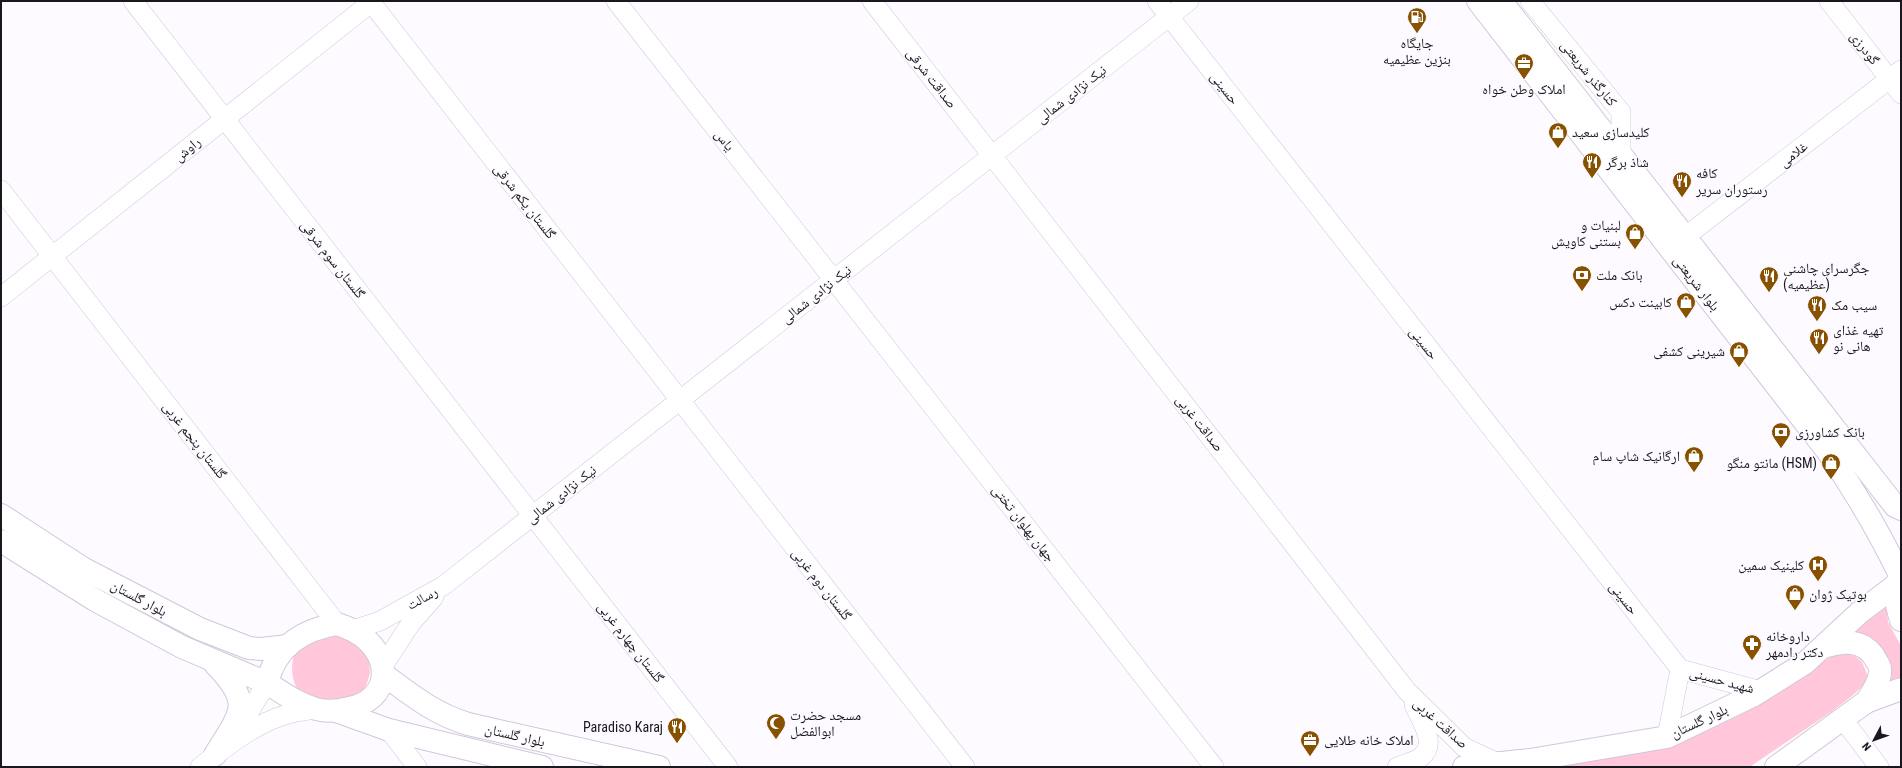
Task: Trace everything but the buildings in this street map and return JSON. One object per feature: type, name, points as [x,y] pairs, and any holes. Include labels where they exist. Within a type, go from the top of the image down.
[{"type":"main road","name":"بلوار شریعتی","points":[[1478,1],[1828,452],[1854,490],[1876,528],[1899,578]]},
{"type":"main road","name":"بلوار شریعتی","points":[[1502,1],[1898,508]]},
{"type":"main road","points":[[1876,528],[1884,531],[1889,530],[1899,522],[1900,518],[1898,508]]},
{"type":"main road","name":"بلوار گلستان","points":[[1,515],[84,569],[200,630],[249,648],[261,649],[288,646]]},
{"type":"main road","name":"بلوار گلستان","points":[[1,541],[95,600],[182,647],[267,683]]},
{"type":"main road","points":[[1899,578],[1896,604],[1901,620]]},
{"type":"main road","name":"بلوار گلستان","points":[[1464,767],[1530,760],[1667,737],[1761,691],[1805,663],[1899,578]]},
{"type":"main road","points":[[345,627],[370,644],[384,670],[381,687],[374,697],[364,704],[326,710],[296,702],[267,683],[273,664],[288,646],[298,637],[309,631],[345,627]]},
{"type":"main road","points":[[1823,647],[1838,643],[1856,643],[1867,649],[1875,658],[1881,672],[1878,685],[1866,702]]},
{"type":"main road","points":[[210,659],[228,678],[238,693],[240,702],[238,715],[215,755]]},
{"type":"main road","name":"بلوار گلستان","points":[[384,670],[432,710],[450,718],[468,724],[659,767]]},
{"type":"main road","points":[[1776,767],[1866,702],[1901,689]]},
{"type":"main road","name":"بلوار گلستان","points":[[326,710],[389,730],[542,767]]},
{"type":"main road","points":[[424,739],[418,733],[416,725],[418,717],[424,711],[432,710]]},
{"type":"street","name":"گلستان سوم شرقی","points":[[133,1],[533,516]]},
{"type":"street","name":"راوش","points":[[1,297],[372,1]]},
{"type":"street","name":"گلستان یکم شرقی","points":[[372,1],[680,400]]},
{"type":"street","name":"یاس","points":[[616,1],[834,280]]},
{"type":"street","name":"صداقت شرقی","points":[[872,1],[992,156]]},
{"type":"street","name":"حسینی","points":[[1157,1],[1680,669]]},
{"type":"street","name":"نیک نژادی شمالی","points":[[443,586],[1189,1]]},
{"type":"street","name":"کنارگذر شریعتی","points":[[1530,1],[1622,112],[1621,155]]},
{"type":"street","name":"گودرزی","points":[[1829,1],[1895,75],[1901,94]]},
{"type":"street","name":"غلامی","points":[[1685,237],[1895,75]]},
{"type":"street","name":"صداقت غربی","points":[[992,156],[1407,691],[1464,747],[1490,765]]},
{"type":"street","name":"گلستان پنجم غربی","points":[[1,190],[345,627]]},
{"type":"street","name":"جهان پهلوان تختی","points":[[834,280],[1214,767]]},
{"type":"street","name":"گلستان دوم غربی","points":[[680,400],[965,767]]},
{"type":"street","name":"گلستان چهارم غربی","points":[[533,516],[728,767]]},
{"type":"street","name":"رسالت","points":[[345,627],[380,621],[443,586]]},
{"type":"street","name":"رسالت","points":[[384,670],[411,623],[443,586]]},
{"type":"street","name":"شهید حسینی","points":[[1667,737],[1680,669],[1761,691]]},
{"type":"street","points":[[215,755],[267,683]]},
{"type":"street","name":"صداقت غربی","points":[[1398,767],[1419,758],[1429,746],[1429,738],[1407,691]]},
{"type":"street","points":[[215,755],[252,730],[278,718],[291,713],[326,710]]},
{"type":"street","points":[[1842,718],[1879,767]]},
{"type":"street","points":[[389,730],[417,767]]},
{"type":"shaded area","points":[[1886,600],[1888,622],[1901,646],[1901,683],[1884,688],[1846,633]]},
{"type":"shaded area","points":[[319,631],[356,638],[369,660],[370,673],[366,686],[359,696],[336,707],[301,693],[297,689],[293,677],[292,664],[296,651],[301,644]]},
{"type":"shaded area","points":[[1839,653],[1855,656],[1862,662],[1868,676],[1867,682],[1831,712],[1751,766],[1515,767],[1668,743]]},
{"type":"place","name":"جایگاه بنزین عظیمیه","points":[[1417,34]]},
{"type":"place","name":"املاک وطن خواه","points":[[1524,80]]},
{"type":"place","name":"کلیدسازی سعید","points":[[1558,149]]},
{"type":"place","name":"شاذ برگر","points":[[1592,179]]},
{"type":"place","name":"کافه رستوران سریر","points":[[1682,198]]},
{"type":"place","name":"لبنیات و بستنی کاویش","points":[[1635,250]]},
{"type":"place","name":"بانک ملت","points":[[1582,292]]},
{"type":"place","name":"جگرسرای چاشنی (عظیمیه)","points":[[1769,293]]},
{"type":"place","name":"کابینت دکس","points":[[1686,319]]},
{"type":"place","name":"سیب مک","points":[[1817,322]]},
{"type":"place","name":"تهیه غذای هانی نو","points":[[1819,355]]},
{"type":"place","name":"شیرینی کشفی","points":[[1739,368]]},
{"type":"place","name":"بانک کشاورزی","points":[[1781,449]]},
{"type":"place","name":"ارگانیک شاپ سام","points":[[1694,473]]},
{"type":"place","name":"مانتو منگو (HSM)","points":[[1831,480]]},
{"type":"place","name":"کلینیک سمین","points":[[1818,582]]},
{"type":"place","name":"بوتیک ژوان","points":[[1795,611]]},
{"type":"place","name":"داروخانه دکتر رادمهر","points":[[1752,661]]},
{"type":"place","name":"مسجد حضرت ابوالفضل","points":[[776,740]]},
{"type":"place","name":"Paradiso Karaj","points":[[677,744]]},
{"type":"place","name":"املاک خانه طلایی","points":[[1310,757]]}]
